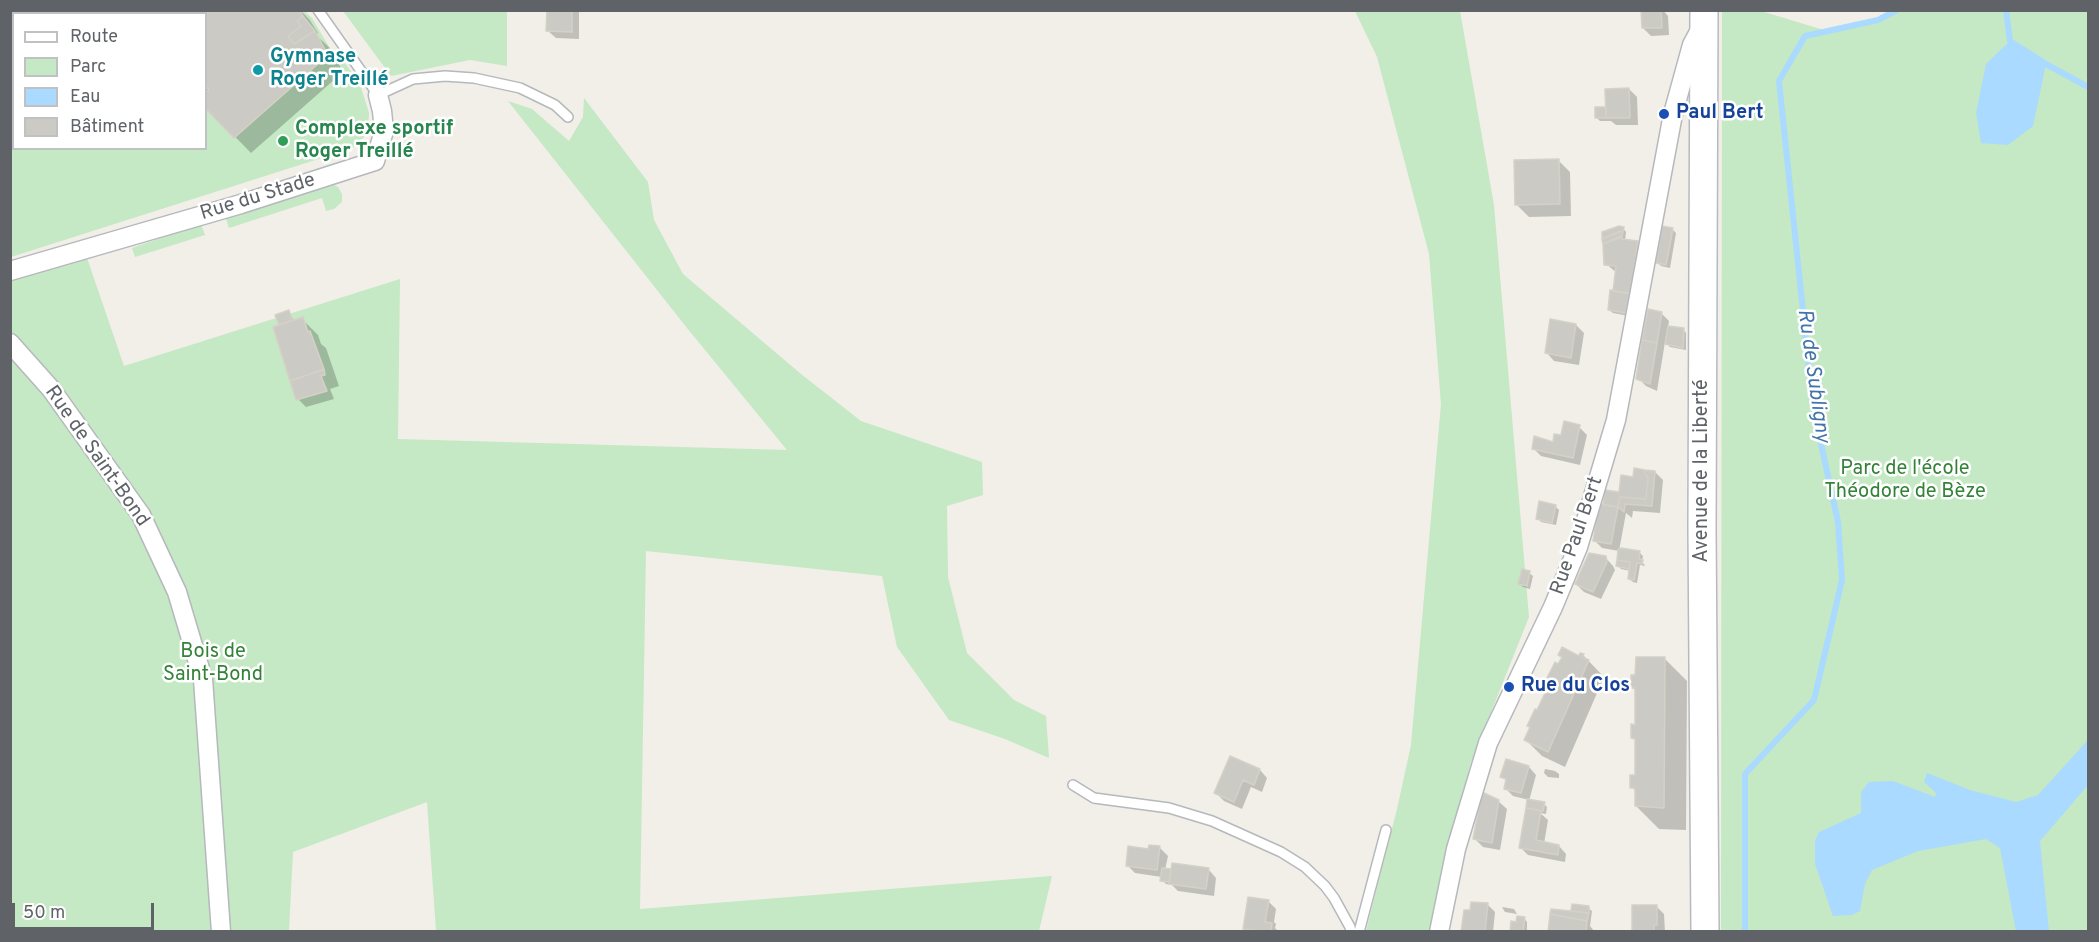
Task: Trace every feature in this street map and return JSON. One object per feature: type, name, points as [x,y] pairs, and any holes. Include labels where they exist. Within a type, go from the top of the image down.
[{"type":"main road","name":"Avenue de la Liberté","points":[[1704,16],[1702,539],[1705,932]]},
{"type":"street","name":"Rue Paul Bert","points":[[1439,932],[1456,849],[1488,743],[1553,607],[1578,547],[1616,420],[1678,93],[1692,45],[1704,16]]},
{"type":"street","name":"Rue du Stade","points":[[10,271],[240,204],[375,161],[384,131],[378,95]]},
{"type":"street","points":[[1671,126],[1704,126]]},
{"type":"street","name":"Rue de Saint-Bond","points":[[10,343],[51,389],[141,515],[177,592],[203,679],[221,932]]},
{"type":"lane","name":"Rue du Stade","points":[[318,10],[378,95]]},
{"type":"lane","points":[[378,95],[413,79],[445,76],[474,78],[520,88],[555,105],[568,117]]},
{"type":"lane","points":[[1073,785],[1094,798],[1169,808],[1212,821],[1281,852],[1305,867],[1324,886],[1338,905],[1351,932]]},
{"type":"lane","points":[[1359,932],[1386,830]]},
{"type":"green space","name":"Complexe sportif Roger Treillé","points":[[10,11],[304,11],[312,18],[332,52],[340,56],[360,84],[369,113],[368,133],[353,148],[11,257]]},
{"type":"green space","points":[[343,11],[507,11],[507,66],[470,60],[391,76]]},
{"type":"green space","points":[[1355,11],[1460,11],[1494,205],[1529,617],[1470,765],[1429,931],[1366,931],[1411,745],[1441,404],[1429,254],[1377,57]]},
{"type":"green space","name":"Parc de l'école Théodore de Bèze","points":[[1722,11],[1761,11],[1827,31],[1878,20],[1899,11],[2088,11],[2088,931],[1721,932]]},
{"type":"green space","name":"Bois de Saint-Bond","points":[[584,98],[648,182],[654,220],[683,274],[801,374],[861,421],[982,462],[983,495],[947,506],[948,577],[967,653],[1014,700],[1046,716],[1049,758],[1005,739],[949,720],[897,647],[882,576],[646,551],[640,909],[1052,876],[1039,931],[436,931],[427,802],[293,852],[289,931],[11,932],[11,280],[87,258],[124,366],[400,279],[398,439],[787,450],[687,328],[508,101],[532,109],[569,141],[583,117]]},
{"type":"green space","points":[[330,183],[338,187],[342,194],[342,202],[334,209],[326,211],[322,198],[229,228],[225,216]]},
{"type":"green space","points":[[201,224],[205,235],[135,257],[132,248]]},
{"type":"water","points":[[2010,41],[2046,64],[2033,126],[2008,145],[1981,143],[1976,113],[1986,64]]},
{"type":"water","points":[[2088,740],[2088,785],[2040,841],[2049,931],[2016,931],[2000,848],[1986,839],[1918,851],[1872,870],[1865,884],[1860,911],[1852,915],[1833,916],[1815,864],[1815,841],[1819,832],[1861,813],[1861,792],[1869,782],[1893,781],[1935,797],[1936,793],[1924,782],[1927,773],[1970,790],[2016,802],[2038,795]]},
{"type":"building","points":[[112,10],[186,10],[187,12],[112,12]]},
{"type":"building","name":"Gymnase Roger Treillé","points":[[194,10],[299,10],[303,16],[297,21],[301,26],[288,36],[294,44],[315,31],[328,55],[234,138],[207,110],[207,91],[209,90],[207,87],[207,12],[192,12]]},
{"type":"building","points":[[547,10],[572,10],[572,32],[546,31]]},
{"type":"building","points":[[1641,10],[1661,10],[1662,28],[1642,28]]},
{"type":"building","points":[[303,16],[315,31],[294,44],[288,36],[301,26],[297,21]]},
{"type":"building","points":[[1629,88],[1630,118],[1606,118],[1605,89]]},
{"type":"building","points":[[1595,107],[1606,107],[1606,118],[1595,118]]},
{"type":"building","points":[[1559,159],[1560,204],[1515,205],[1514,160]]},
{"type":"building","points":[[1619,226],[1624,227],[1623,231],[1602,239],[1602,232]]},
{"type":"building","points":[[1662,226],[1673,228],[1666,265],[1656,263]]},
{"type":"building","points":[[1623,231],[1622,237],[1603,244],[1602,239]]},
{"type":"building","points":[[1620,236],[1622,239],[1638,241],[1631,294],[1613,291],[1616,266],[1604,265],[1603,244]]},
{"type":"building","points":[[1610,290],[1629,293],[1626,313],[1608,310]]},
{"type":"building","points":[[1648,309],[1662,312],[1657,343],[1642,340]]},
{"type":"building","points":[[289,310],[292,320],[279,325],[275,315]]},
{"type":"building","points":[[303,317],[324,369],[290,381],[273,327]]},
{"type":"building","points":[[1550,319],[1576,324],[1571,358],[1545,353]]},
{"type":"building","points":[[1668,326],[1684,328],[1683,348],[1665,344]]},
{"type":"building","points":[[1642,340],[1657,343],[1650,384],[1636,379]]},
{"type":"building","points":[[324,369],[325,375],[321,376],[327,391],[296,400],[290,381]]},
{"type":"building","points":[[1564,421],[1580,425],[1573,458],[1532,449],[1534,436],[1553,442],[1554,434],[1561,435]]},
{"type":"building","points":[[1634,468],[1645,470],[1648,478],[1646,499],[1620,497],[1618,507],[1603,505],[1605,490],[1619,492],[1621,475],[1633,477]]},
{"type":"building","points":[[1645,470],[1655,471],[1652,506],[1625,504],[1624,512],[1618,507],[1620,497],[1646,499],[1648,478]]},
{"type":"building","points":[[1539,501],[1556,505],[1552,523],[1536,519]]},
{"type":"building","points":[[1599,504],[1618,507],[1611,544],[1593,541]]},
{"type":"building","points":[[1621,548],[1640,551],[1639,559],[1643,560],[1642,564],[1637,563],[1634,580],[1628,579],[1630,562],[1617,560],[1618,550]]},
{"type":"building","points":[[1589,553],[1606,556],[1607,562],[1593,592],[1575,584]]},
{"type":"building","points":[[1617,560],[1630,562],[1629,569],[1616,566]]},
{"type":"building","points":[[1522,569],[1530,571],[1527,586],[1518,584]]},
{"type":"building","points":[[1562,647],[1579,656],[1580,653],[1584,654],[1582,657],[1589,660],[1548,752],[1524,740],[1530,727],[1527,726],[1551,680],[1547,678],[1555,662],[1558,664],[1562,657],[1558,655]]},
{"type":"building","points":[[1636,657],[1665,657],[1664,808],[1635,806],[1635,788],[1630,788],[1630,775],[1635,775],[1635,739],[1631,738],[1631,724],[1635,725],[1635,688],[1631,688],[1631,675],[1635,675]]},
{"type":"building","points":[[1230,756],[1260,769],[1254,785],[1243,780],[1234,802],[1214,793]]},
{"type":"building","points":[[1506,759],[1529,766],[1521,793],[1504,789],[1506,779],[1500,777]]},
{"type":"building","points":[[1482,792],[1499,800],[1492,843],[1473,839]]},
{"type":"building","points":[[1527,799],[1545,802],[1543,811],[1526,808]]},
{"type":"building","points":[[1526,808],[1541,811],[1536,840],[1559,845],[1558,855],[1519,848]]},
{"type":"building","points":[[1149,845],[1160,846],[1157,870],[1126,866],[1128,846],[1148,849]]},
{"type":"building","points":[[1172,863],[1209,868],[1206,889],[1169,884]]},
{"type":"building","points":[[1162,868],[1171,869],[1169,882],[1160,881]]},
{"type":"building","points":[[1248,897],[1269,900],[1265,922],[1272,923],[1271,932],[1243,929]]},
{"type":"building","points":[[1471,902],[1488,903],[1485,932],[1461,932],[1464,910],[1470,910]]},
{"type":"building","points":[[1572,904],[1589,906],[1589,913],[1571,911]]},
{"type":"building","points":[[1632,905],[1657,905],[1657,925],[1654,925],[1654,932],[1632,932]]},
{"type":"building","points":[[1551,909],[1589,913],[1587,921],[1550,914]]},
{"type":"building","points":[[1550,914],[1587,921],[1586,932],[1548,932]]},
{"type":"building","points":[[1517,916],[1525,917],[1523,932],[1510,932],[1511,921],[1516,922]]},
{"type":"waterway","name":"Ru de Subligny","points":[[1745,932],[1745,774],[1814,700],[1842,580],[1838,522],[1813,407],[1779,81],[1805,36],[1878,20],[1897,10]]},
{"type":"waterway","points":[[2006,10],[2010,41],[2088,87]]},
{"type":"place","name":"Gymnase Roger Treillé","points":[[258,70]]},
{"type":"place","name":"Paul Bert","points":[[1664,114]]},
{"type":"place","name":"Complexe sportif Roger Treillé","points":[[283,141]]},
{"type":"place","name":"Rue du Clos","points":[[1509,687]]}]
